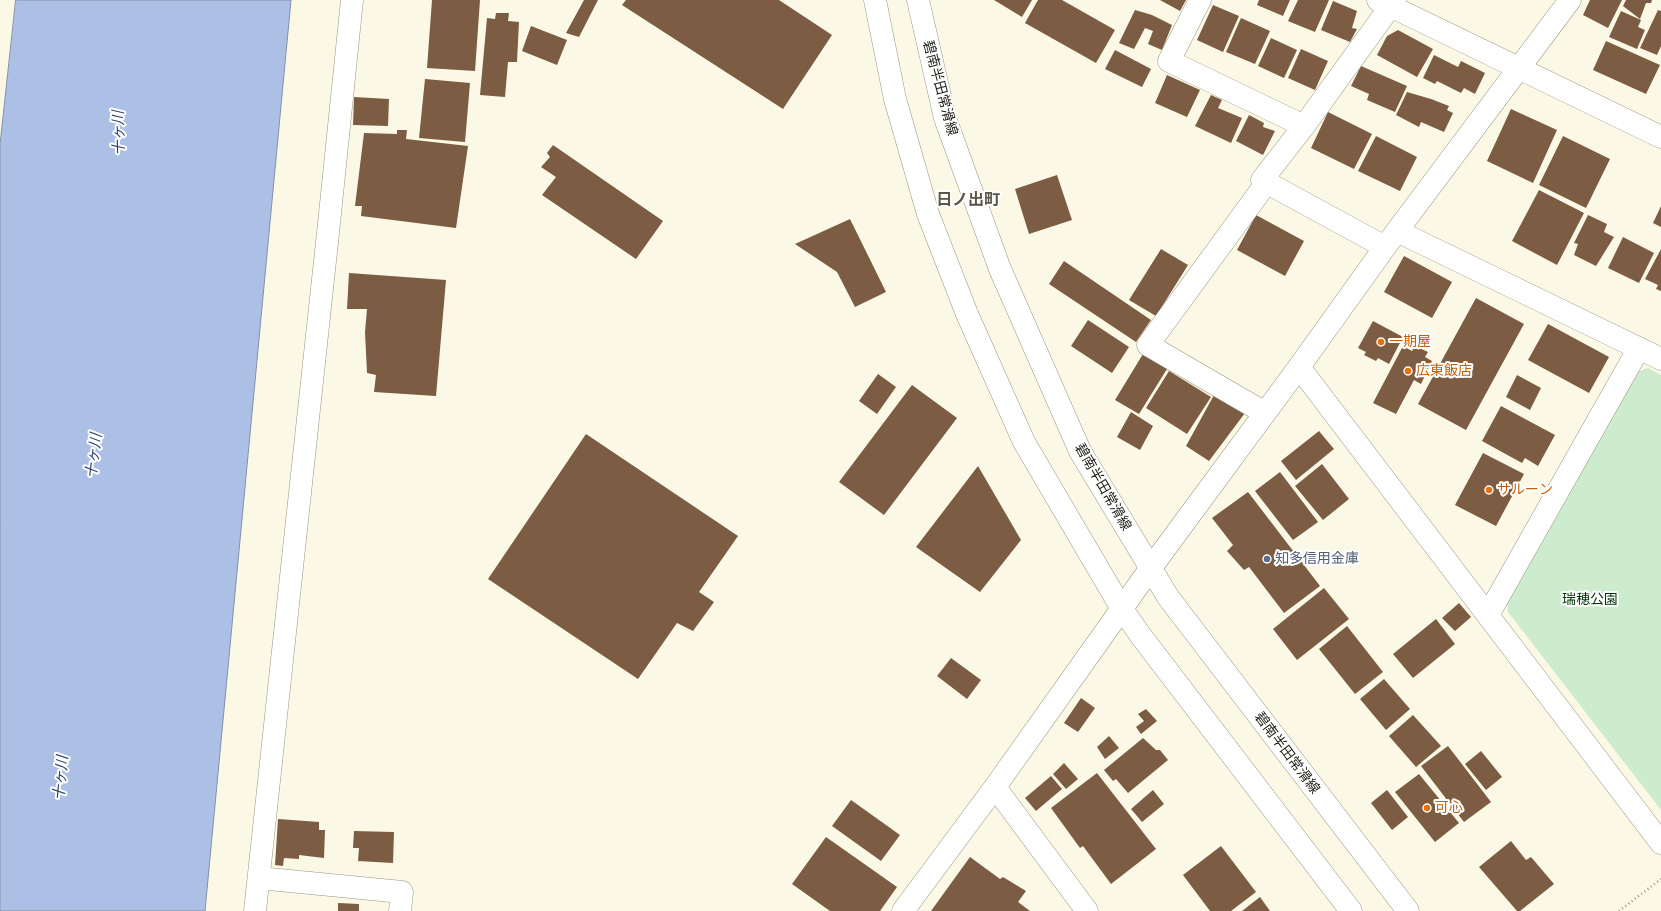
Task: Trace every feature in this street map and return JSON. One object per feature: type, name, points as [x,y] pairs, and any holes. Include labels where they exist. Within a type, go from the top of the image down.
[{"type":"street","points":[[255,911],[352,0]]},
{"type":"street","points":[[875,0],[895,100],[928,214],[967,314],[1024,442],[1122,609],[1351,911]]},
{"type":"street","name":"碧南半田常滑線","points":[[918,0],[945,118],[1000,269],[1080,452],[1168,597],[1408,911]]},
{"type":"street","points":[[1200,0],[1169,61],[1304,126]]},
{"type":"street","points":[[903,911],[995,787],[1150,569],[1391,239],[1570,0]]},
{"type":"street","points":[[1661,137],[1388,2],[1304,126],[1262,180],[1661,359]]},
{"type":"street","points":[[1265,413],[1148,345],[1267,182]]},
{"type":"street","points":[[1488,616],[1638,348]]},
{"type":"street","points":[[1299,367],[1661,843]]},
{"type":"street","points":[[995,787],[1086,911]]},
{"type":"street","points":[[259,878],[402,892],[400,911]]},
{"type":"path","points":[[1619,911],[1661,879]]},
{"type":"green space","name":"瑞穂公園","points":[[1648,368],[1661,375],[1661,810],[1508,612],[1507,601],[1637,372]]},
{"type":"water","name":"十ヶ川","points":[[16,0],[291,0],[205,911],[0,911],[0,145]]},
{"type":"building","points":[[432,0],[480,0],[475,71],[427,68]]},
{"type":"building","points":[[584,0],[598,0],[579,37],[566,33]]},
{"type":"building","points":[[626,0],[779,0],[832,35],[783,109],[622,5]]},
{"type":"building","points":[[994,0],[1032,0],[1022,17]]},
{"type":"building","points":[[1038,0],[1062,0],[1115,30],[1096,63],[1025,23]]},
{"type":"building","points":[[1160,0],[1186,0],[1180,11]]},
{"type":"building","points":[[1259,0],[1290,0],[1283,16],[1257,5]]},
{"type":"building","points":[[1298,0],[1329,0],[1315,32],[1288,21]]},
{"type":"building","points":[[1590,0],[1622,0],[1608,28],[1583,15]]},
{"type":"building","points":[[1626,0],[1652,0],[1651,3],[1646,3],[1640,19],[1623,6]]},
{"type":"building","points":[[1333,1],[1357,11],[1352,28],[1357,29],[1350,42],[1321,30]]},
{"type":"building","points":[[1213,5],[1239,16],[1223,52],[1197,40]]},
{"type":"building","points":[[1135,10],[1152,15],[1172,25],[1162,50],[1148,44],[1153,31],[1145,28],[1134,49],[1119,43]]},
{"type":"building","points":[[1658,10],[1661,11],[1661,46],[1657,55],[1640,48]]},
{"type":"building","points":[[1621,11],[1641,20],[1638,27],[1645,30],[1637,49],[1609,37]]},
{"type":"building","points":[[496,13],[509,13],[508,21],[519,22],[517,62],[508,62],[505,97],[480,95],[487,18],[495,19]]},
{"type":"building","points":[[1241,18],[1270,31],[1255,64],[1226,52]]},
{"type":"building","points":[[531,26],[567,40],[557,65],[522,51]]},
{"type":"building","points":[[1398,30],[1433,49],[1417,77],[1377,55],[1387,36]]},
{"type":"building","points":[[1271,38],[1297,50],[1284,78],[1258,66]]},
{"type":"building","points":[[1606,41],[1660,65],[1646,94],[1593,70]]},
{"type":"building","points":[[1301,49],[1328,61],[1315,90],[1288,78]]},
{"type":"building","points":[[1115,50],[1151,69],[1142,87],[1105,69]]},
{"type":"building","points":[[1434,55],[1458,67],[1461,61],[1485,73],[1475,94],[1464,88],[1461,93],[1437,81],[1435,84],[1423,78]]},
{"type":"building","points":[[1361,66],[1407,86],[1395,112],[1367,100],[1369,94],[1351,86]]},
{"type":"building","points":[[1167,75],[1200,90],[1187,117],[1155,103]]},
{"type":"building","points":[[425,79],[470,83],[465,142],[419,138]]},
{"type":"building","points":[[1407,92],[1449,106],[1447,110],[1453,113],[1444,132],[1421,122],[1419,127],[1396,115]]},
{"type":"building","points":[[1211,95],[1222,100],[1218,108],[1242,118],[1231,143],[1195,126]]},
{"type":"building","points":[[354,97],[389,99],[388,126],[353,125]]},
{"type":"building","points":[[1511,109],[1557,130],[1533,183],[1487,161]]},
{"type":"building","points":[[1328,112],[1372,134],[1354,169],[1311,148]]},
{"type":"building","points":[[1249,115],[1264,123],[1263,127],[1275,131],[1263,155],[1236,141]]},
{"type":"building","points":[[397,130],[407,130],[406,139],[468,146],[456,228],[361,216],[362,206],[355,206],[364,133],[397,134]]},
{"type":"building","points":[[1376,136],[1417,157],[1400,191],[1358,171]]},
{"type":"building","points":[[1563,136],[1610,159],[1586,208],[1539,185]]},
{"type":"building","points":[[553,145],[663,221],[636,259],[542,195],[556,177],[541,167],[550,157],[547,153]]},
{"type":"building","points":[[1057,175],[1072,220],[1029,234],[1015,189]]},
{"type":"building","points":[[1539,190],[1584,213],[1557,265],[1512,241]]},
{"type":"building","points":[[1661,206],[1661,227],[1653,223]]},
{"type":"building","points":[[1256,215],[1304,241],[1285,276],[1237,250]]},
{"type":"building","points":[[1588,215],[1607,224],[1604,232],[1614,237],[1596,266],[1574,255],[1578,244],[1574,243]]},
{"type":"building","points":[[850,219],[886,292],[855,307],[837,272],[795,244]]},
{"type":"building","points":[[1623,237],[1654,253],[1639,283],[1608,268]]},
{"type":"building","points":[[1161,249],[1188,265],[1156,316],[1129,300]]},
{"type":"building","points":[[1661,249],[1661,291],[1656,289],[1658,285],[1645,279]]},
{"type":"building","points":[[1404,256],[1452,282],[1432,318],[1384,292]]},
{"type":"building","points":[[1064,261],[1151,320],[1136,342],[1049,284]]},
{"type":"building","points":[[349,273],[446,280],[436,396],[374,392],[376,375],[367,373],[365,332],[367,309],[347,309]]},
{"type":"building","points":[[1476,298],[1524,324],[1466,430],[1418,404]]},
{"type":"building","points":[[1088,320],[1129,347],[1112,373],[1071,346]]},
{"type":"building","name":"一期屋","points":[[1373,321],[1403,337],[1389,364],[1378,358],[1376,361],[1364,355],[1366,352],[1358,348]]},
{"type":"building","points":[[1548,324],[1609,357],[1589,393],[1528,360]]},
{"type":"building","name":"広東飯店","points":[[1403,346],[1412,351],[1415,346],[1428,352],[1425,357],[1432,361],[1421,384],[1414,380],[1396,414],[1373,403]]},
{"type":"building","points":[[1143,354],[1167,369],[1139,414],[1115,400]]},
{"type":"building","points":[[1169,371],[1211,397],[1187,434],[1146,408]]},
{"type":"building","points":[[878,374],[896,387],[877,414],[859,401]]},
{"type":"building","points":[[1517,375],[1541,388],[1530,410],[1506,397]]},
{"type":"building","points":[[912,385],[957,418],[884,515],[839,482]]},
{"type":"building","points":[[1214,395],[1245,413],[1209,461],[1186,446]]},
{"type":"building","points":[[1501,406],[1555,435],[1538,466],[1525,458],[1522,463],[1482,441]]},
{"type":"building","points":[[1131,412],[1153,426],[1140,450],[1117,437]]},
{"type":"building","points":[[1319,431],[1334,449],[1296,480],[1281,461]]},
{"type":"building","points":[[586,434],[738,536],[699,592],[714,602],[693,631],[677,623],[638,679],[488,579]]},
{"type":"building","name":"サルーン","points":[[1483,453],[1524,474],[1496,526],[1455,505]]},
{"type":"building","points":[[1322,464],[1349,499],[1323,520],[1295,486]]},
{"type":"building","points":[[978,466],[1021,540],[980,592],[916,547]]},
{"type":"building","points":[[1280,472],[1318,522],[1293,540],[1255,491]]},
{"type":"building","name":"知多信用金庫","points":[[1248,492],[1320,586],[1284,613],[1249,567],[1244,570],[1227,551],[1233,545],[1212,518]]},
{"type":"building","points":[[1324,588],[1349,619],[1297,660],[1273,629]]},
{"type":"building","points":[[1459,603],[1471,617],[1455,631],[1442,618]]},
{"type":"building","points":[[1436,619],[1455,644],[1413,678],[1393,654]]},
{"type":"building","points":[[1347,626],[1383,672],[1355,694],[1319,649]]},
{"type":"building","points":[[951,658],[981,680],[967,699],[937,676]]},
{"type":"building","points":[[1384,679],[1410,709],[1386,730],[1360,699]]},
{"type":"building","points":[[1081,698],[1095,708],[1078,732],[1064,723]]},
{"type":"building","points":[[1146,709],[1157,721],[1141,734],[1136,727],[1144,721],[1138,714]]},
{"type":"building","points":[[1413,715],[1441,746],[1416,767],[1389,736]]},
{"type":"building","points":[[1109,736],[1119,748],[1105,759],[1097,747]]},
{"type":"building","points":[[1143,738],[1156,750],[1160,750],[1168,760],[1128,793],[1116,779],[1113,781],[1104,770]]},
{"type":"building","points":[[1448,746],[1491,802],[1464,822],[1421,766]]},
{"type":"building","points":[[1481,751],[1502,777],[1486,790],[1465,764]]},
{"type":"building","points":[[1064,763],[1078,779],[1066,789],[1053,774]]},
{"type":"building","points":[[1097,773],[1156,849],[1111,884],[1083,846],[1080,848],[1051,808]]},
{"type":"building","name":"可心","points":[[1419,774],[1459,823],[1435,842],[1395,792]]},
{"type":"building","points":[[1051,776],[1062,789],[1036,811],[1025,798]]},
{"type":"building","points":[[1153,790],[1164,804],[1142,822],[1131,809]]},
{"type":"building","points":[[1387,790],[1408,817],[1392,830],[1371,803]]},
{"type":"building","points":[[851,800],[900,835],[881,861],[832,826]]},
{"type":"building","points":[[278,819],[319,822],[319,830],[325,830],[324,858],[299,855],[299,859],[284,858],[283,866],[275,865]]},
{"type":"building","points":[[354,831],[394,832],[393,863],[358,861],[359,848],[353,848]]},
{"type":"building","points":[[826,837],[897,887],[880,911],[830,911],[792,884]]},
{"type":"building","points":[[1511,841],[1526,860],[1531,857],[1554,884],[1520,911],[1517,911],[1479,867]]},
{"type":"building","points":[[1221,846],[1256,892],[1231,911],[1210,911],[1183,875]]},
{"type":"building","points":[[970,857],[1000,879],[1003,877],[1026,891],[1018,902],[1030,911],[931,911]]},
{"type":"building","points":[[1260,897],[1270,911],[1242,911]]},
{"type":"building","points":[[338,903],[359,904],[359,911],[338,911]]},
{"type":"place","name":"一期屋","points":[[1381,342]]},
{"type":"place","name":"広東飯店","points":[[1408,371]]},
{"type":"place","name":"サルーン","points":[[1489,490]]},
{"type":"place","name":"知多信用金庫","points":[[1267,559]]},
{"type":"place","name":"可心","points":[[1427,808]]},
{"type":"district","name":"日ノ出町","points":[[968,200]]}]
